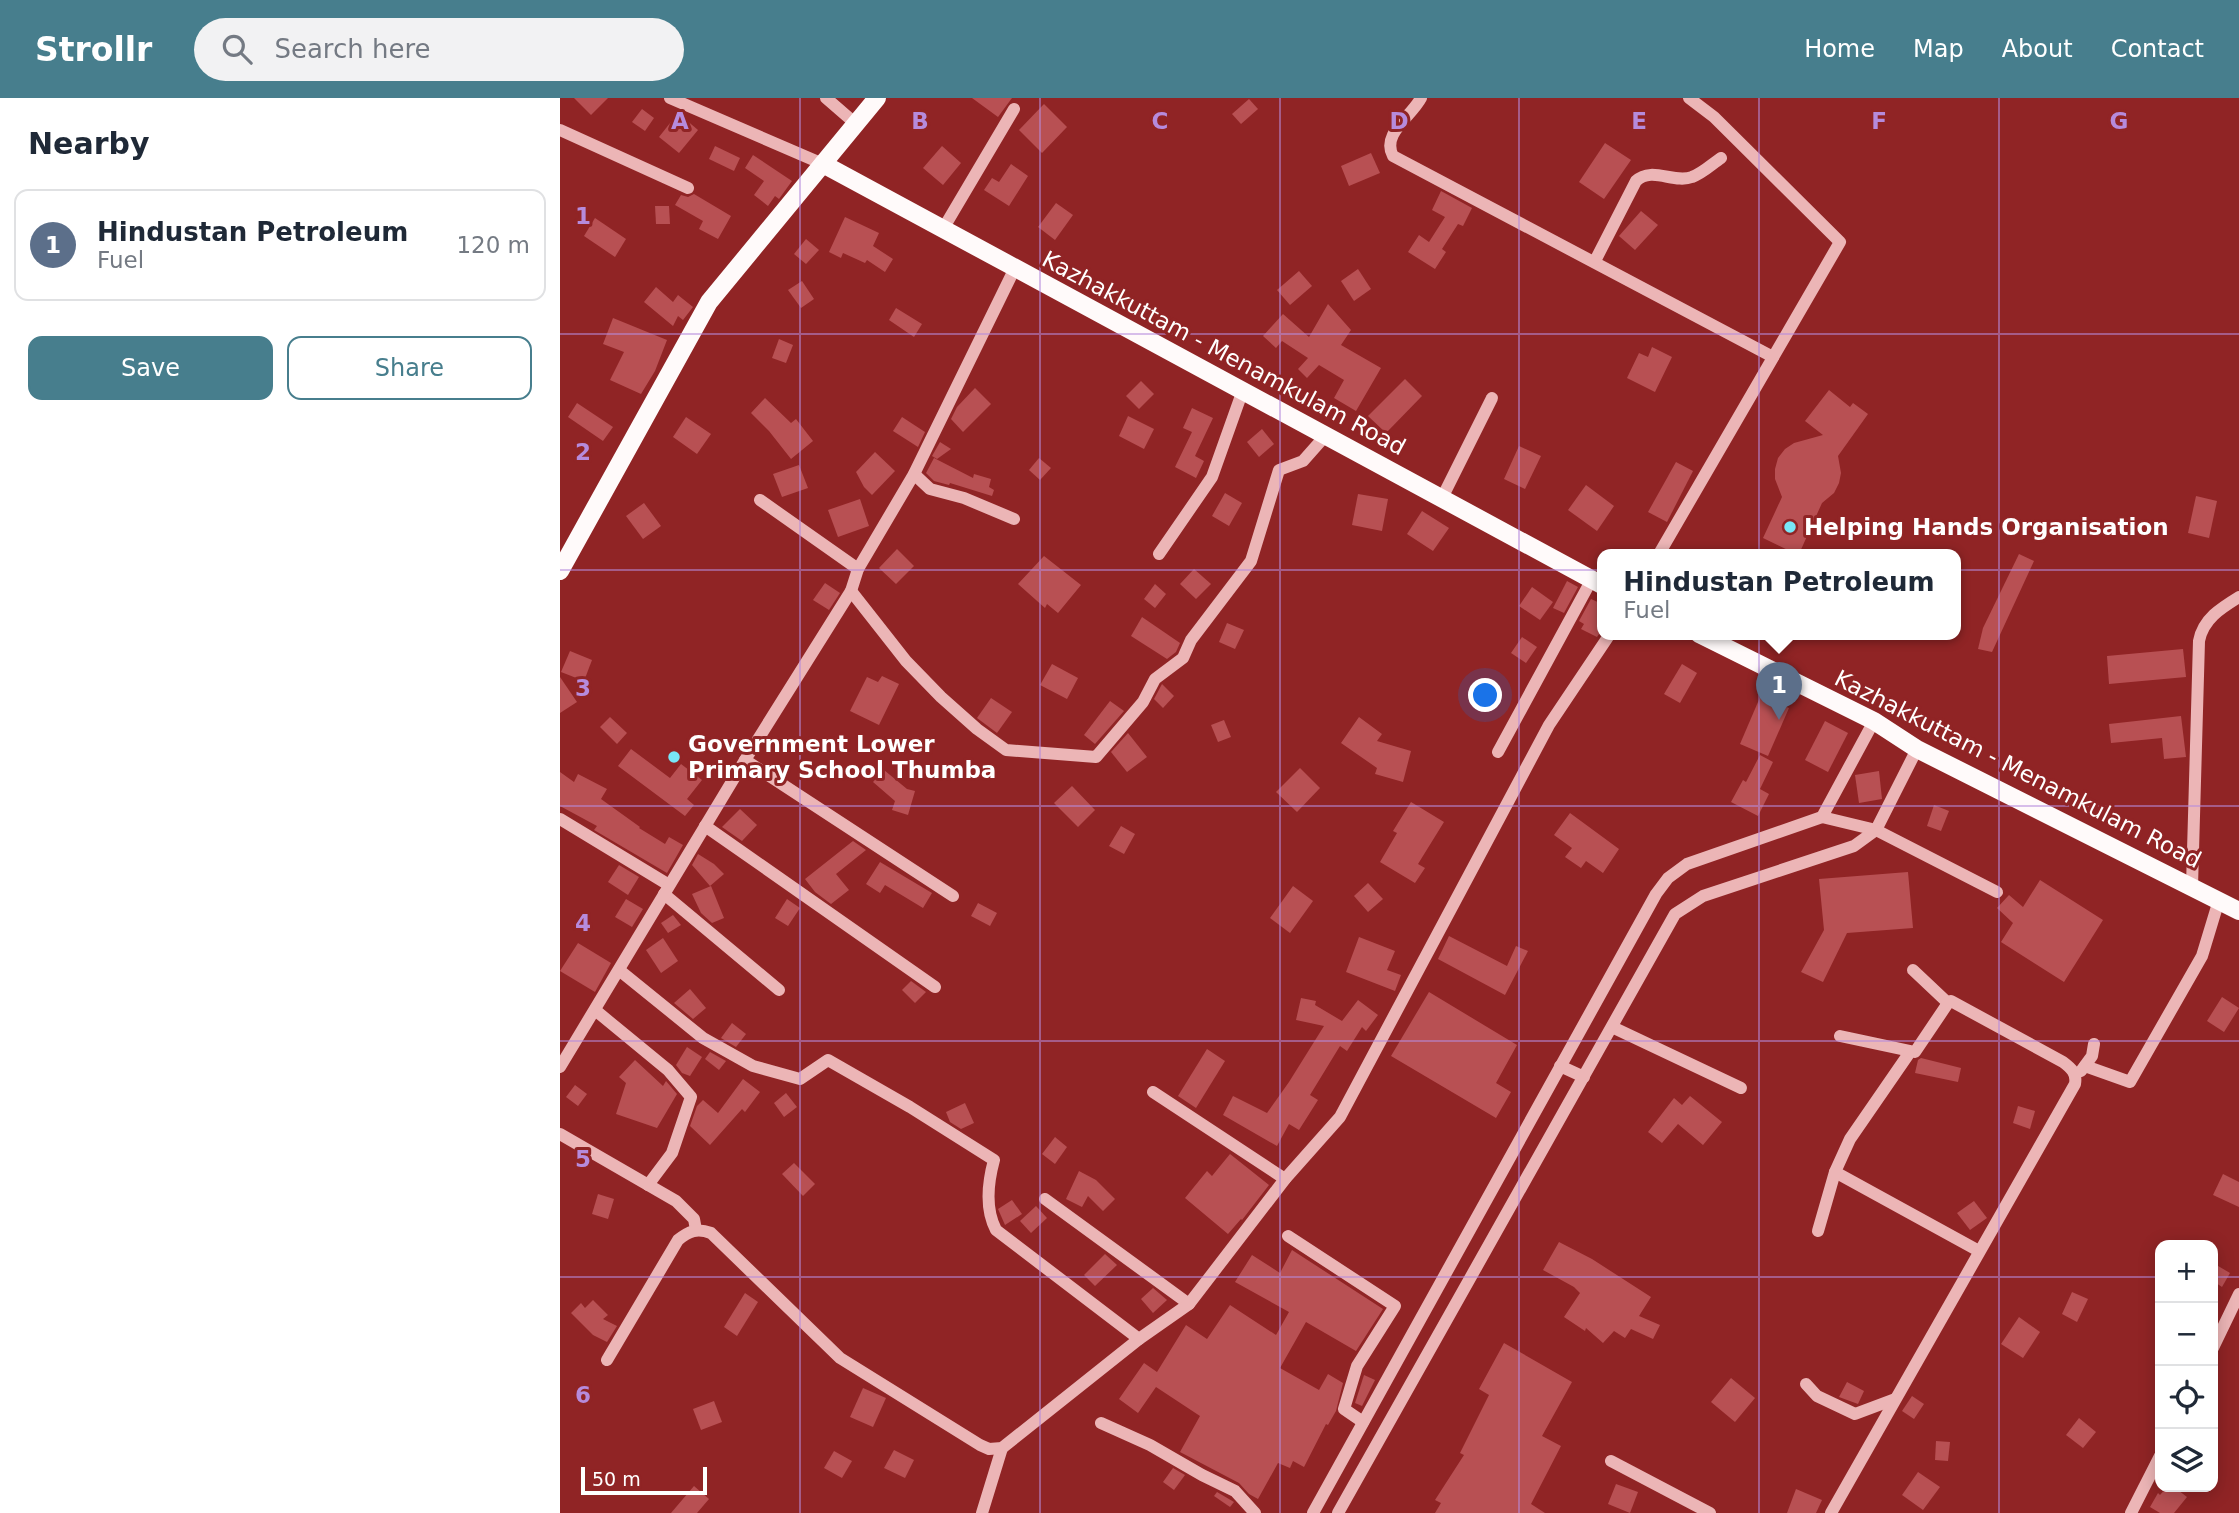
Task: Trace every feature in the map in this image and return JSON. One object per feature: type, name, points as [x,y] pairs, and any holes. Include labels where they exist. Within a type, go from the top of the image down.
[{"type":"main road","points":[[560,571],[565,552],[709,302],[877,98]]},
{"type":"main road","name":"Kazhakkuttam - Menamkulam Road","points":[[823,164],[1597,582]]},
{"type":"main road","name":"Kazhakkuttam - Menamkulam Road","points":[[1711,640],[2239,911]]},
{"type":"street","points":[[670,98],[823,164]]},
{"type":"street","points":[[826,98],[856,124]]},
{"type":"street","points":[[1421,98],[1407,119],[1392,134],[1389,141],[1393,156],[1773,357]]},
{"type":"street","points":[[1662,549],[1840,242],[1714,117],[1689,98]]},
{"type":"street","points":[[943,229],[1014,109]]},
{"type":"street","points":[[560,130],[688,188]]},
{"type":"street","points":[[1595,261],[1641,176],[1648,174],[1689,178],[1721,158]]},
{"type":"street","points":[[560,1068],[744,760],[851,591],[858,569],[914,474],[1015,268]]},
{"type":"street","points":[[1159,554],[1212,477],[1242,390]]},
{"type":"street","points":[[1441,498],[1492,398]]},
{"type":"street","points":[[851,591],[906,661],[941,697],[1006,750],[1096,757],[1143,702],[1155,679],[1183,658],[1191,640],[1251,561],[1279,470],[1303,461],[1325,435]]},
{"type":"street","points":[[914,474],[929,489],[964,498],[1014,519]]},
{"type":"street","points":[[761,500],[858,569]]},
{"type":"street","points":[[1498,752],[1597,582]]},
{"type":"street","points":[[2192,886],[2199,641],[2205,625],[2220,608],[2239,597]]},
{"type":"street","points":[[607,1360],[678,1240],[696,1230],[711,1233],[840,1358],[980,1445],[989,1449],[1002,1448],[1139,1339],[1189,1304],[1284,1179],[1340,1117],[1549,725],[1606,640]]},
{"type":"street","points":[[1822,817],[1874,722]]},
{"type":"street","points":[[1338,1513],[1675,914],[1716,891],[1854,846],[1876,830],[1917,748]]},
{"type":"street","points":[[744,760],[953,896]]},
{"type":"street","points":[[1313,1513],[1560,1066],[1668,878],[1687,864],[1822,817],[1876,830],[1997,892]]},
{"type":"street","points":[[560,819],[667,890],[779,989]]},
{"type":"street","points":[[705,826],[935,987]]},
{"type":"street","points":[[2085,1066],[2130,1082],[2202,956],[2219,900]]},
{"type":"street","points":[[619,970],[703,1038],[752,1066],[800,1079],[828,1060],[994,1160],[990,1174],[989,1209],[996,1230],[1139,1339]]},
{"type":"street","points":[[1913,970],[1948,1003]]},
{"type":"street","points":[[1948,1003],[1956,1002],[2063,1062],[2074,1072],[2076,1078]]},
{"type":"street","points":[[1840,1036],[1910,1052],[1919,1049],[1948,1003]]},
{"type":"street","points":[[595,1010],[668,1070],[691,1097],[672,1153],[648,1185]]},
{"type":"street","points":[[1612,1027],[1741,1088]]},
{"type":"street","points":[[1830,1513],[2076,1078],[2092,1056],[2094,1044]]},
{"type":"street","points":[[1818,1231],[1835,1172],[1850,1139],[1910,1052]]},
{"type":"street","points":[[1560,1066],[1584,1077]]},
{"type":"street","points":[[1153,1092],[1284,1179]]},
{"type":"street","points":[[560,1134],[685,1209],[694,1219],[696,1230]]},
{"type":"street","points":[[1835,1172],[1979,1251]]},
{"type":"street","points":[[1045,1199],[1189,1304]]},
{"type":"street","points":[[1288,1236],[1395,1306],[1357,1366],[1343,1409],[1363,1422]]},
{"type":"street","points":[[2218,1338],[2239,1294]]},
{"type":"street","points":[[1806,1384],[1817,1396],[1854,1414],[1895,1399]]},
{"type":"street","points":[[1376,1398],[1395,1409]]},
{"type":"street","points":[[1101,1423],[1150,1445],[1236,1491],[1255,1513]]},
{"type":"street","points":[[982,1513],[1002,1448]]},
{"type":"street","points":[[1611,1461],[1710,1513]]},
{"type":"street","points":[[2131,1513],[2155,1466]]},
{"type":"building","points":[[574,98],[608,98],[591,115]]},
{"type":"building","points":[[972,98],[1012,98],[998,117]]},
{"type":"building","points":[[1249,99],[1258,109],[1241,124],[1232,114]]},
{"type":"building","points":[[1044,104],[1067,127],[1042,153],[1019,130]]},
{"type":"building","points":[[642,109],[654,118],[645,131],[632,122]]},
{"type":"building","points":[[678,113],[698,130],[679,153],[659,137]]},
{"type":"building","points":[[1605,143],[1631,160],[1604,199],[1579,182]]},
{"type":"building","points":[[715,146],[740,158],[734,171],[709,159]]},
{"type":"building","points":[[942,146],[961,163],[943,185],[923,168]]},
{"type":"building","points":[[1371,153],[1380,173],[1349,186],[1341,166]]},
{"type":"building","points":[[753,155],[792,181],[779,199],[775,196],[768,206],[754,195],[764,181],[745,168]]},
{"type":"building","points":[[1011,164],[1028,176],[1009,206],[984,190],[992,178],[999,182]]},
{"type":"building","points":[[1441,191],[1472,208],[1463,226],[1458,224],[1442,249],[1446,252],[1435,269],[1408,252],[1419,235],[1429,242],[1445,217],[1432,210]]},
{"type":"building","points":[[694,194],[731,216],[718,239],[699,229],[703,221],[675,205],[681,195],[688,197]]},
{"type":"building","points":[[1056,203],[1073,215],[1055,240],[1038,227]]},
{"type":"building","points":[[655,206],[669,206],[670,224],[656,224]]},
{"type":"building","points":[[1641,211],[1658,225],[1635,250],[1619,236]]},
{"type":"building","points":[[845,217],[879,233],[873,246],[893,259],[885,272],[867,260],[865,263],[843,253],[841,258],[829,252]]},
{"type":"building","points":[[595,218],[626,239],[615,257],[584,236]]},
{"type":"building","points":[[806,239],[819,250],[806,264],[794,254]]},
{"type":"building","points":[[1358,269],[1371,289],[1354,301],[1341,281]]},
{"type":"building","points":[[1299,271],[1312,286],[1290,305],[1277,290]]},
{"type":"building","points":[[802,281],[814,299],[801,308],[788,290]]},
{"type":"building","points":[[656,287],[673,302],[678,295],[693,307],[683,320],[678,316],[673,326],[644,302]]},
{"type":"building","points":[[1328,304],[1351,330],[1341,345],[1381,368],[1356,411],[1334,398],[1344,380],[1319,365],[1307,378],[1298,369],[1308,358],[1282,341],[1276,348],[1263,336],[1283,314],[1309,337]]},
{"type":"building","points":[[896,308],[922,324],[914,337],[889,320]]},
{"type":"building","points":[[613,318],[667,340],[655,371],[641,394],[610,380],[624,352],[603,344]]},
{"type":"building","points":[[779,339],[793,345],[786,363],[772,358]]},
{"type":"building","points":[[1652,347],[1672,357],[1655,392],[1627,378],[1639,353],[1648,357]]},
{"type":"building","points":[[1405,379],[1422,396],[1386,433],[1368,416]]},
{"type":"building","points":[[1141,381],[1154,394],[1139,409],[1126,396]]},
{"type":"building","points":[[975,388],[991,404],[963,432],[951,419],[957,407]]},
{"type":"building","points":[[1829,390],[1850,407],[1853,403],[1868,414],[1838,456],[1841,473],[1839,483],[1834,493],[1822,503],[1801,549],[1786,549],[1763,538],[1782,497],[1775,479],[1778,458],[1794,443],[1823,435],[1805,421]]},
{"type":"building","points":[[765,398],[791,423],[796,419],[813,441],[791,459],[751,413]]},
{"type":"building","points":[[577,403],[613,427],[603,441],[568,417]]},
{"type":"building","points":[[1192,408],[1213,418],[1195,456],[1204,461],[1196,478],[1175,467],[1192,432],[1183,428]]},
{"type":"building","points":[[1128,416],[1154,429],[1144,449],[1119,436]]},
{"type":"building","points":[[686,417],[711,434],[697,454],[673,437]]},
{"type":"building","points":[[902,417],[925,432],[918,447],[893,431]]},
{"type":"building","points":[[1262,429],[1274,444],[1259,457],[1247,442]]},
{"type":"building","points":[[940,442],[951,449],[937,459],[932,456]]},
{"type":"building","points":[[1519,446],[1541,456],[1525,489],[1504,479]]},
{"type":"building","points":[[875,452],[895,471],[872,495],[856,472]]},
{"type":"building","points":[[934,458],[973,478],[974,474],[991,479],[989,487],[994,490],[992,496],[934,481],[926,473]]},
{"type":"building","points":[[1039,458],[1051,468],[1040,480],[1029,470]]},
{"type":"building","points":[[1676,462],[1693,471],[1667,522],[1648,512]]},
{"type":"building","points":[[799,465],[808,488],[782,497],[773,474]]},
{"type":"building","points":[[1586,485],[1614,506],[1597,531],[1568,510]]},
{"type":"building","points":[[1225,493],[1242,503],[1229,526],[1212,516]]},
{"type":"building","points":[[1358,494],[1388,499],[1382,531],[1352,525]]},
{"type":"building","points":[[2196,496],[2217,501],[2209,538],[2188,533]]},
{"type":"building","points":[[860,499],[869,526],[838,537],[828,510]]},
{"type":"building","points":[[644,503],[661,526],[643,539],[626,516]]},
{"type":"building","points":[[1422,511],[1449,528],[1433,551],[1407,534]]},
{"type":"building","points":[[897,549],[914,566],[896,584],[879,568]]},
{"type":"building","points":[[2019,554],[2034,561],[1992,652],[1978,649],[1983,628]]},
{"type":"building","points":[[1044,556],[1081,585],[1058,613],[1047,604],[1045,608],[1018,584]]},
{"type":"building","points":[[1194,569],[1211,584],[1196,599],[1180,584]]},
{"type":"building","points":[[1567,581],[1578,587],[1564,613],[1553,608]]},
{"type":"building","points":[[825,583],[840,593],[829,610],[813,600]]},
{"type":"building","points":[[1155,584],[1166,594],[1155,608],[1144,599]]},
{"type":"building","points":[[1532,587],[1553,602],[1540,620],[1519,606]]},
{"type":"building","points":[[1591,599],[1597,602],[1597,637],[1581,629],[1584,624],[1579,621]]},
{"type":"building","points":[[1142,617],[1180,643],[1176,652],[1167,659],[1131,636]]},
{"type":"building","points":[[1227,623],[1244,630],[1235,649],[1219,642]]},
{"type":"building","points":[[1522,637],[1537,647],[1526,663],[1511,653]]},
{"type":"building","points":[[2183,649],[2186,677],[2109,684],[2107,656]]},
{"type":"building","points":[[570,651],[592,660],[584,681],[561,672]]},
{"type":"building","points":[[1052,664],[1078,678],[1067,699],[1040,685]]},
{"type":"building","points":[[1682,664],[1697,673],[1680,703],[1664,694]]},
{"type":"building","points":[[882,676],[899,684],[879,725],[850,711],[867,677],[878,682]]},
{"type":"building","points":[[560,677],[577,702],[560,713]]},
{"type":"building","points":[[1162,684],[1174,696],[1163,708],[1154,699]]},
{"type":"building","points":[[1761,695],[1789,708],[1768,756],[1740,744]]},
{"type":"building","points":[[991,698],[1012,712],[997,733],[977,718]]},
{"type":"building","points":[[1110,701],[1124,711],[1095,744],[1084,735]]},
{"type":"building","points":[[2181,716],[2186,757],[2164,759],[2162,738],[2111,743],[2109,724]]},
{"type":"building","points":[[610,717],[627,733],[617,744],[600,727]]},
{"type":"building","points":[[1359,717],[1382,734],[1377,741],[1411,751],[1403,782],[1375,774],[1377,768],[1341,743]]},
{"type":"building","points":[[1224,720],[1231,737],[1218,742],[1211,725]]},
{"type":"building","points":[[1825,721],[1848,733],[1828,772],[1805,760]]},
{"type":"building","points":[[1128,733],[1147,757],[1127,772],[1111,752]]},
{"type":"building","points":[[631,749],[670,778],[681,764],[702,780],[687,799],[694,805],[685,816],[618,766]]},
{"type":"building","points":[[1760,755],[1773,762],[1760,789],[1769,794],[1758,816],[1731,802],[1743,780],[1746,782]]},
{"type":"building","points":[[1300,768],[1320,788],[1297,812],[1276,792]]},
{"type":"building","points":[[884,770],[907,789],[915,791],[908,815],[892,810],[895,801],[873,782]]},
{"type":"building","points":[[1879,771],[1882,799],[1859,803],[1855,775]]},
{"type":"building","points":[[560,772],[574,782],[578,774],[607,789],[601,799],[639,828],[665,844],[669,837],[683,845],[667,873],[594,830],[597,826],[560,806]]},
{"type":"building","points":[[1072,786],[1095,810],[1078,827],[1054,803]]},
{"type":"building","points":[[1411,802],[1444,822],[1418,864],[1425,868],[1415,883],[1380,862],[1397,833],[1393,831]]},
{"type":"building","points":[[1934,805],[1949,811],[1941,831],[1927,826]]},
{"type":"building","points":[[740,809],[757,825],[742,841],[722,827]]},
{"type":"building","points":[[1570,813],[1619,849],[1603,873],[1586,861],[1581,868],[1565,857],[1572,848],[1554,835]]},
{"type":"building","points":[[1121,826],[1135,834],[1124,854],[1109,846]]},
{"type":"building","points":[[853,841],[866,850],[836,874],[849,890],[831,904],[815,892],[805,879]]},
{"type":"building","points":[[698,854],[724,874],[710,886],[692,865]]},
{"type":"building","points":[[880,862],[932,893],[923,908],[885,885],[880,893],[866,884]]},
{"type":"building","points":[[619,865],[639,877],[628,895],[608,882]]},
{"type":"building","points":[[1908,872],[1913,928],[1847,933],[1823,982],[1801,972],[1824,930],[1819,879]]},
{"type":"building","points":[[2040,880],[2103,920],[2064,982],[2001,942],[2013,923],[1997,908],[2009,895],[2023,907]]},
{"type":"building","points":[[1368,883],[1383,899],[1368,912],[1354,896]]},
{"type":"building","points":[[711,886],[724,918],[712,923],[701,913],[692,894]]},
{"type":"building","points":[[1293,886],[1313,901],[1290,933],[1270,918]]},
{"type":"building","points":[[626,899],[643,909],[632,927],[615,917]]},
{"type":"building","points":[[787,899],[800,908],[788,926],[775,918]]},
{"type":"building","points":[[978,903],[997,913],[990,926],[971,916]]},
{"type":"building","points":[[673,915],[681,925],[668,933],[661,923]]},
{"type":"building","points":[[1449,936],[1507,966],[1516,946],[1528,951],[1505,995],[1438,959]]},
{"type":"building","points":[[1359,937],[1395,951],[1387,970],[1401,975],[1395,991],[1346,972]]},
{"type":"building","points":[[663,938],[678,961],[661,973],[646,950]]},
{"type":"building","points":[[578,943],[611,963],[595,992],[560,971]]},
{"type":"building","points":[[911,981],[926,992],[915,1003],[902,990]]},
{"type":"building","points":[[690,989],[706,1008],[693,1019],[674,1003]]},
{"type":"building","points":[[1429,992],[1517,1045],[1496,1083],[1511,1092],[1496,1118],[1391,1056]]},
{"type":"building","points":[[2222,997],[2239,1008],[2224,1032],[2207,1021]]},
{"type":"building","points":[[1301,998],[1316,1001],[1315,1005],[1342,1021],[1358,1000],[1378,1015],[1366,1031],[1362,1027],[1347,1051],[1340,1046],[1310,1095],[1318,1100],[1299,1130],[1289,1124],[1277,1146],[1223,1115],[1233,1096],[1267,1113],[1289,1082],[1324,1026],[1296,1020]]},
{"type":"building","points":[[732,1023],[746,1034],[736,1047],[721,1038]]},
{"type":"building","points":[[687,1047],[702,1057],[690,1076],[682,1073],[676,1065]]},
{"type":"building","points":[[1207,1049],[1225,1061],[1196,1108],[1178,1096]]},
{"type":"building","points":[[710,1052],[726,1061],[719,1070],[705,1059]]},
{"type":"building","points":[[1921,1058],[1961,1068],[1958,1082],[1915,1073]]},
{"type":"building","points":[[635,1060],[663,1086],[666,1081],[677,1094],[657,1128],[616,1114],[626,1083],[619,1077]]},
{"type":"building","points":[[743,1079],[760,1092],[745,1112],[742,1109],[710,1145],[690,1126],[697,1106],[703,1100],[718,1113]]},
{"type":"building","points":[[575,1085],[587,1094],[578,1106],[566,1097]]},
{"type":"building","points":[[786,1093],[797,1107],[784,1117],[774,1103]]},
{"type":"building","points":[[1690,1096],[1722,1122],[1703,1145],[1678,1124],[1662,1143],[1648,1132],[1674,1098],[1682,1105]]},
{"type":"building","points":[[965,1103],[974,1123],[961,1129],[950,1122],[946,1112]]},
{"type":"building","points":[[2018,1106],[2035,1111],[2030,1129],[2013,1123]]},
{"type":"building","points":[[1055,1137],[1067,1147],[1055,1164],[1042,1154]]},
{"type":"building","points":[[1230,1154],[1269,1185],[1228,1234],[1185,1198],[1207,1171],[1212,1176]]},
{"type":"building","points":[[794,1163],[815,1184],[803,1196],[782,1174]]},
{"type":"building","points":[[1079,1171],[1096,1180],[1115,1199],[1103,1211],[1088,1196],[1082,1207],[1066,1199]]},
{"type":"building","points":[[2223,1174],[2239,1182],[2239,1207],[2213,1195]]},
{"type":"building","points":[[598,1194],[614,1199],[608,1219],[592,1214]]},
{"type":"building","points":[[1012,1200],[1022,1214],[1005,1225],[998,1209]]},
{"type":"building","points":[[1974,1201],[1987,1218],[1970,1230],[1957,1213]]},
{"type":"building","points":[[1036,1206],[1047,1218],[1031,1233],[1020,1221]]},
{"type":"building","points":[[1559,1242],[1592,1259],[1651,1297],[1639,1316],[1660,1325],[1653,1339],[1631,1329],[1625,1338],[1614,1331],[1603,1343],[1586,1328],[1585,1331],[1564,1317],[1580,1293],[1543,1270]]},
{"type":"building","points":[[1292,1250],[1383,1309],[1356,1351],[1306,1322],[1280,1368],[1319,1390],[1328,1374],[1343,1383],[1336,1411],[1328,1425],[1326,1424],[1304,1467],[1293,1461],[1290,1468],[1278,1463],[1258,1499],[1239,1483],[1180,1452],[1200,1416],[1156,1387],[1138,1413],[1119,1399],[1144,1363],[1157,1372],[1186,1325],[1207,1339],[1230,1305],[1276,1335],[1289,1312],[1235,1282],[1252,1255],[1280,1273]]},
{"type":"building","points":[[1105,1254],[1117,1265],[1095,1286],[1084,1275]]},
{"type":"building","points":[[2218,1266],[2230,1273],[2222,1287],[2218,1284]]},
{"type":"building","points":[[1153,1288],[1167,1300],[1153,1313],[1141,1299]]},
{"type":"building","points":[[2072,1292],[2088,1299],[2077,1322],[2062,1314]]},
{"type":"building","points":[[745,1293],[758,1302],[737,1336],[724,1327]]},
{"type":"building","points":[[593,1300],[608,1315],[603,1319],[617,1326],[607,1342],[593,1335],[571,1313],[581,1303],[585,1308]]},
{"type":"building","points":[[2019,1317],[2040,1332],[2023,1358],[2001,1344]]},
{"type":"building","points":[[1504,1343],[1572,1382],[1542,1436],[1561,1446],[1531,1504],[1545,1513],[1435,1513],[1441,1503],[1435,1500],[1464,1455],[1460,1453],[1489,1395],[1479,1389]]},
{"type":"building","points":[[1364,1375],[1375,1380],[1362,1406],[1355,1403]]},
{"type":"building","points":[[1731,1378],[1755,1398],[1735,1422],[1711,1402]]},
{"type":"building","points":[[1847,1382],[1864,1391],[1858,1404],[1839,1397]]},
{"type":"building","points":[[863,1388],[886,1398],[873,1427],[850,1417]]},
{"type":"building","points":[[1912,1396],[1924,1404],[1914,1419],[1902,1411]]},
{"type":"building","points":[[714,1401],[722,1422],[701,1430],[693,1409]]},
{"type":"building","points":[[2079,1418],[2096,1432],[2083,1448],[2066,1435]]},
{"type":"building","points":[[1936,1441],[1950,1442],[1948,1461],[1935,1460]]},
{"type":"building","points":[[894,1450],[914,1460],[905,1478],[884,1468]]},
{"type":"building","points":[[834,1451],[852,1461],[842,1478],[824,1468]]},
{"type":"building","points":[[1173,1468],[1185,1475],[1174,1490],[1163,1482]]},
{"type":"building","points":[[1918,1472],[1940,1487],[1923,1510],[1902,1495]]},
{"type":"building","points":[[1616,1484],[1638,1492],[1630,1513],[1608,1504]]},
{"type":"building","points":[[694,1486],[709,1499],[697,1513],[671,1513]]},
{"type":"building","points":[[1796,1489],[1822,1500],[1816,1513],[1787,1513]]},
{"type":"building","points":[[1217,1492],[1234,1502],[1230,1507],[1214,1496]]},
{"type":"building","points":[[2163,1492],[2180,1492],[2187,1497],[2174,1513],[2160,1513],[2150,1507],[2158,1493],[2160,1495]]},
{"type":"place","name":"Helping Hands Organisation","points":[[1790,527]]},
{"type":"place","name":"Hindustan Petroleum","points":[[1779,720]]},
{"type":"place","name":"Government Lower Primary School Thumba","points":[[674,757]]}]
